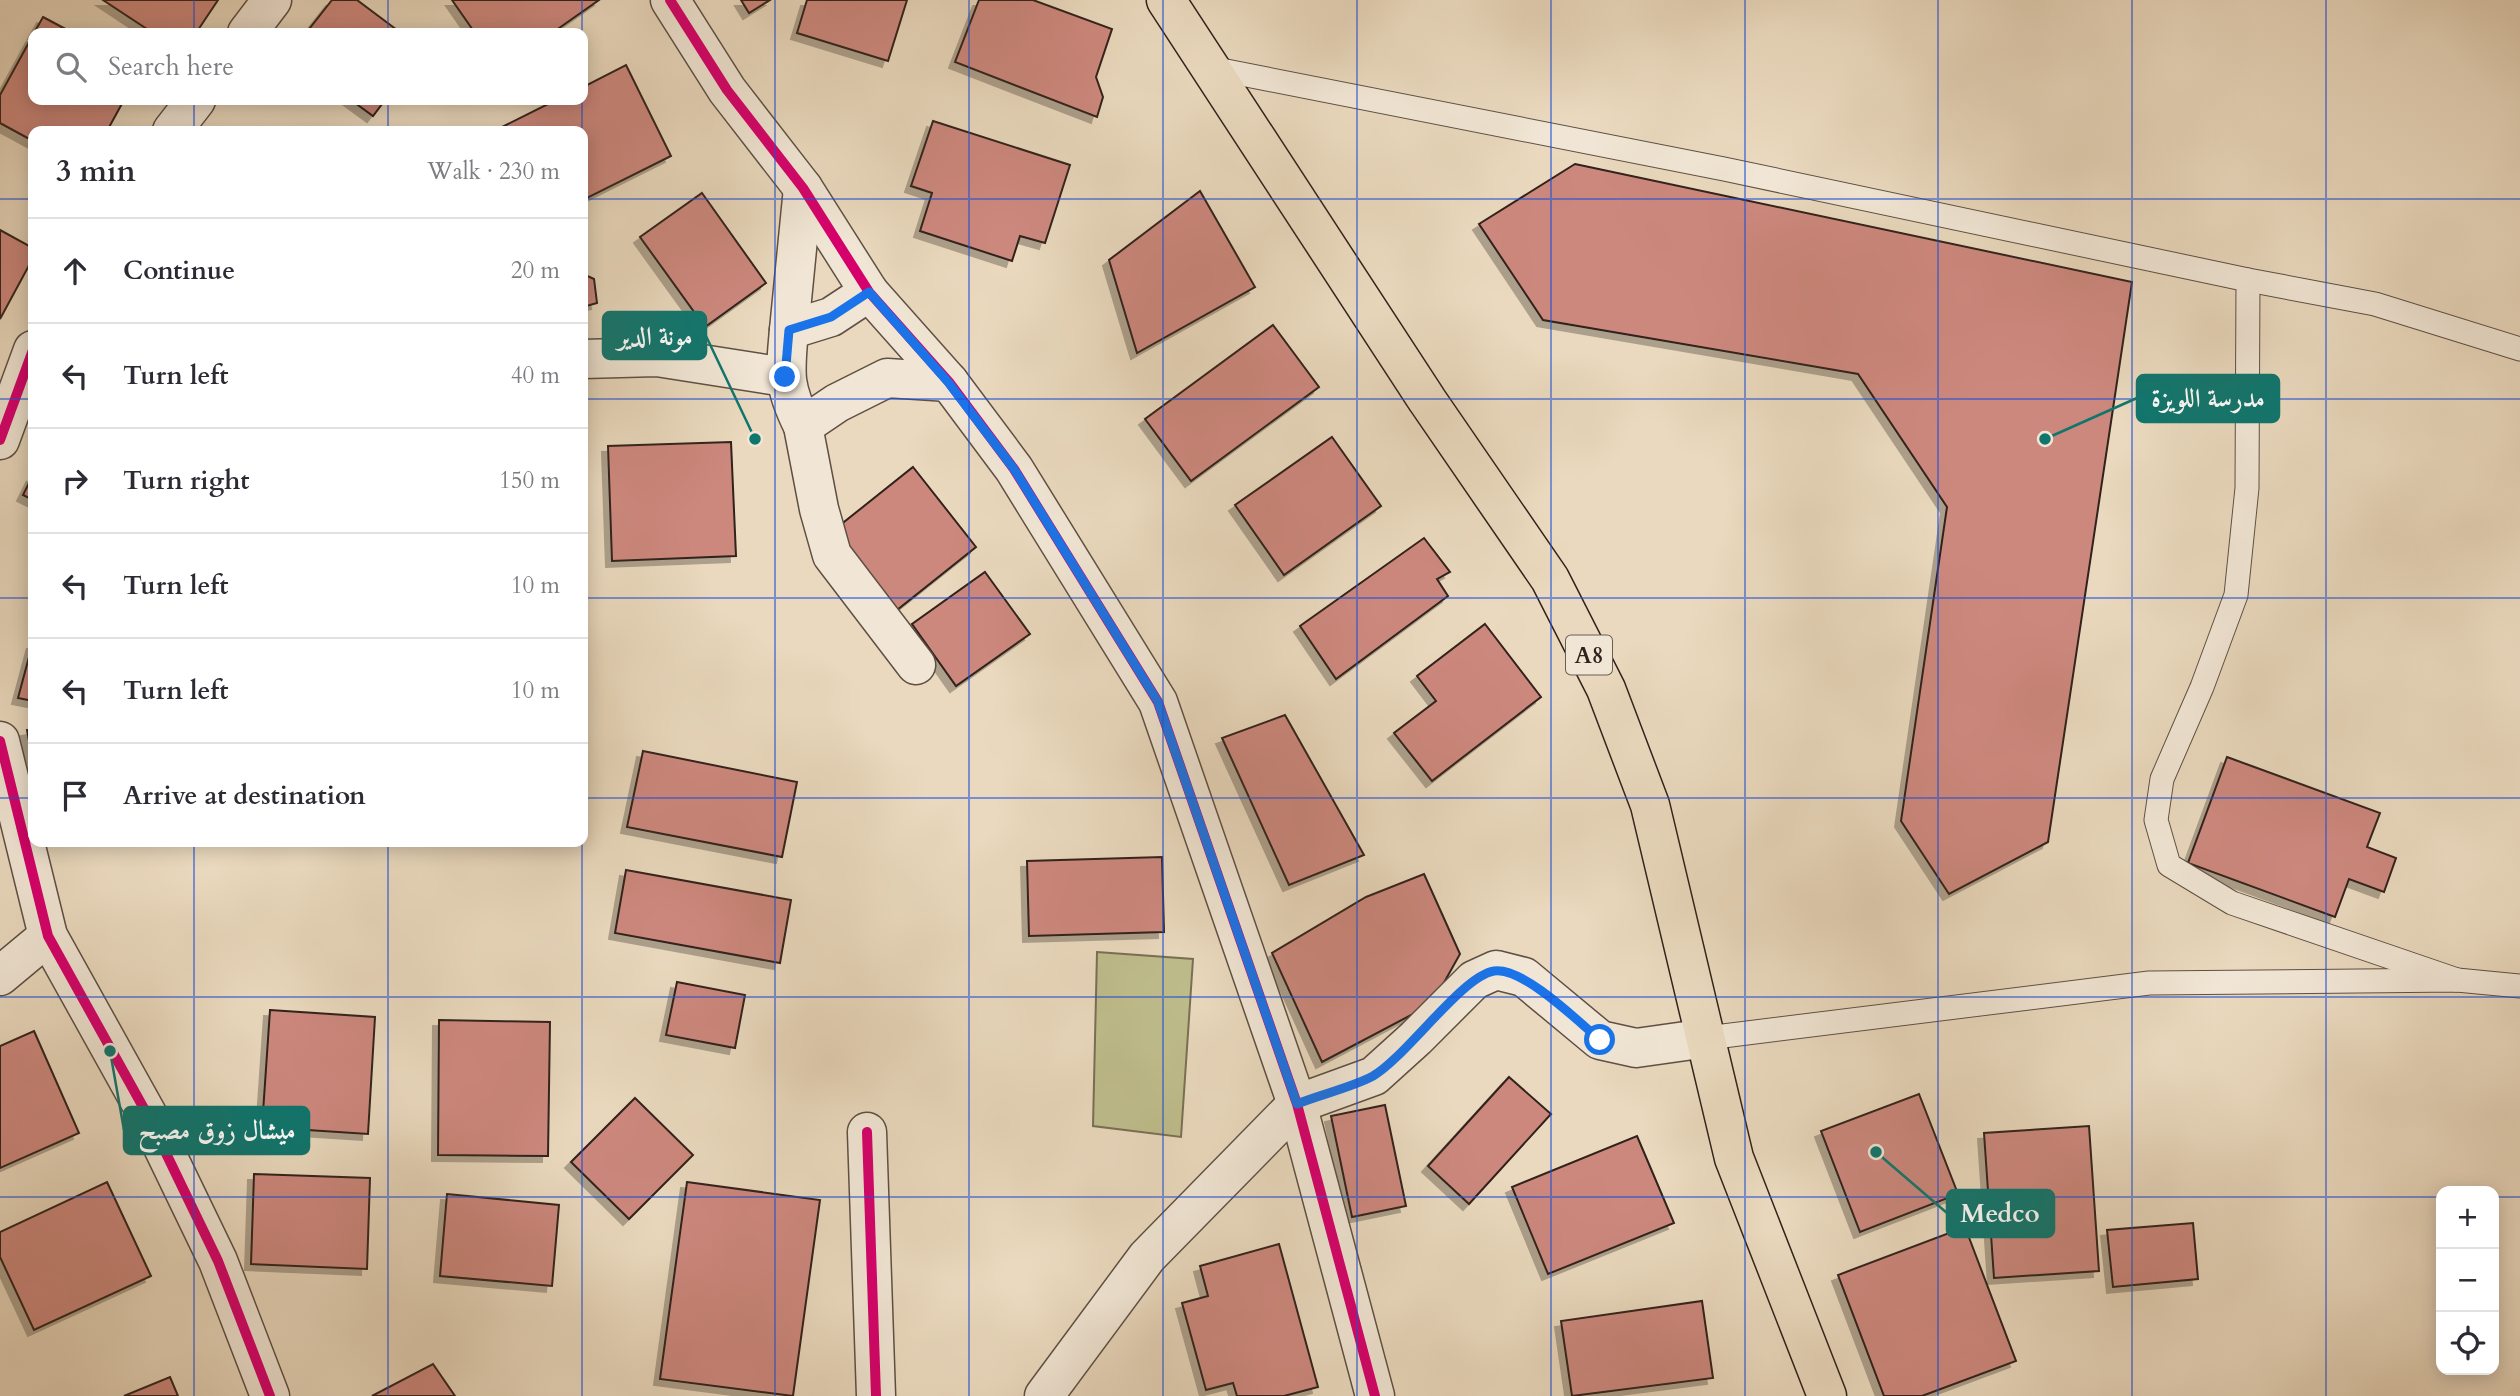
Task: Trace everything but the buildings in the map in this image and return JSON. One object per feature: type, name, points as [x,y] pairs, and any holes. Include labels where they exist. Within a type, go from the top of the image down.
[{"type":"highway","name":"A8","points":[[1166,0],[1427,400],[1550,579],[1606,689],[1650,805],[1734,1158],[1827,1396]]},
{"type":"street","points":[[251,28],[272,0]]},
{"type":"street","points":[[670,0],[727,90],[803,188],[869,292],[948,382],[1024,484],[1158,702],[1297,1104],[1375,1396]]},
{"type":"street","points":[[176,126],[193,105]]},
{"type":"street","points":[[803,188],[785,377],[791,402],[803,426],[819,509],[832,555],[916,665]]},
{"type":"street","points":[[789,330],[831,317],[869,292]]},
{"type":"street","points":[[588,359],[657,357],[785,377]]},
{"type":"street","points":[[0,440],[28,364]]},
{"type":"street","points":[[803,426],[836,403],[887,378],[948,382]]},
{"type":"street","points":[[819,509],[836,403]]},
{"type":"street","points":[[0,741],[48,936],[147,1114],[218,1261],[270,1396]]},
{"type":"street","points":[[0,976],[48,936]]},
{"type":"street","points":[[1044,1396],[1147,1257],[1297,1104],[1374,1076],[1474,980],[1496,970],[1524,977],[1600,1040],[1636,1048],[1707,1038]]},
{"type":"street","points":[[867,1132],[876,1396]]},
{"type":"lane","points":[[1211,68],[1724,169],[2375,304],[2520,349]]},
{"type":"lane","points":[[2248,279],[2247,488],[2236,595],[2202,687],[2162,779],[2156,820],[2169,866],[2232,903],[2457,980]]},
{"type":"lane","points":[[1707,1038],[2149,983],[2457,980],[2520,986]]},
{"type":"shaded area","points":[[1097,952],[1193,959],[1181,1137],[1093,1126]]},
{"type":"cycle path","points":[[670,0],[727,90],[803,188],[869,292],[949,382],[1014,469],[1158,702],[1297,1104],[1375,1396]]},
{"type":"cycle path","points":[[0,440],[28,364]]},
{"type":"cycle path","points":[[0,741],[48,936],[147,1114],[218,1261],[270,1396]]},
{"type":"cycle path","points":[[867,1132],[876,1396]]},
{"type":"place","name":"مونة الدير","points":[[755,439]]},
{"type":"place","name":"مدرسة اللويزة","points":[[2045,439]]},
{"type":"place","name":"ميشال زوق مصبح","points":[[110,1051]]},
{"type":"place","name":"Medco","points":[[1876,1152]]},
{"type":"route","points":[[785,377],[789,330],[831,317],[869,292],[948,382],[1014,469],[1158,702],[1297,1104],[1374,1076],[1474,980],[1496,970],[1524,977],[1600,1040]]}]
